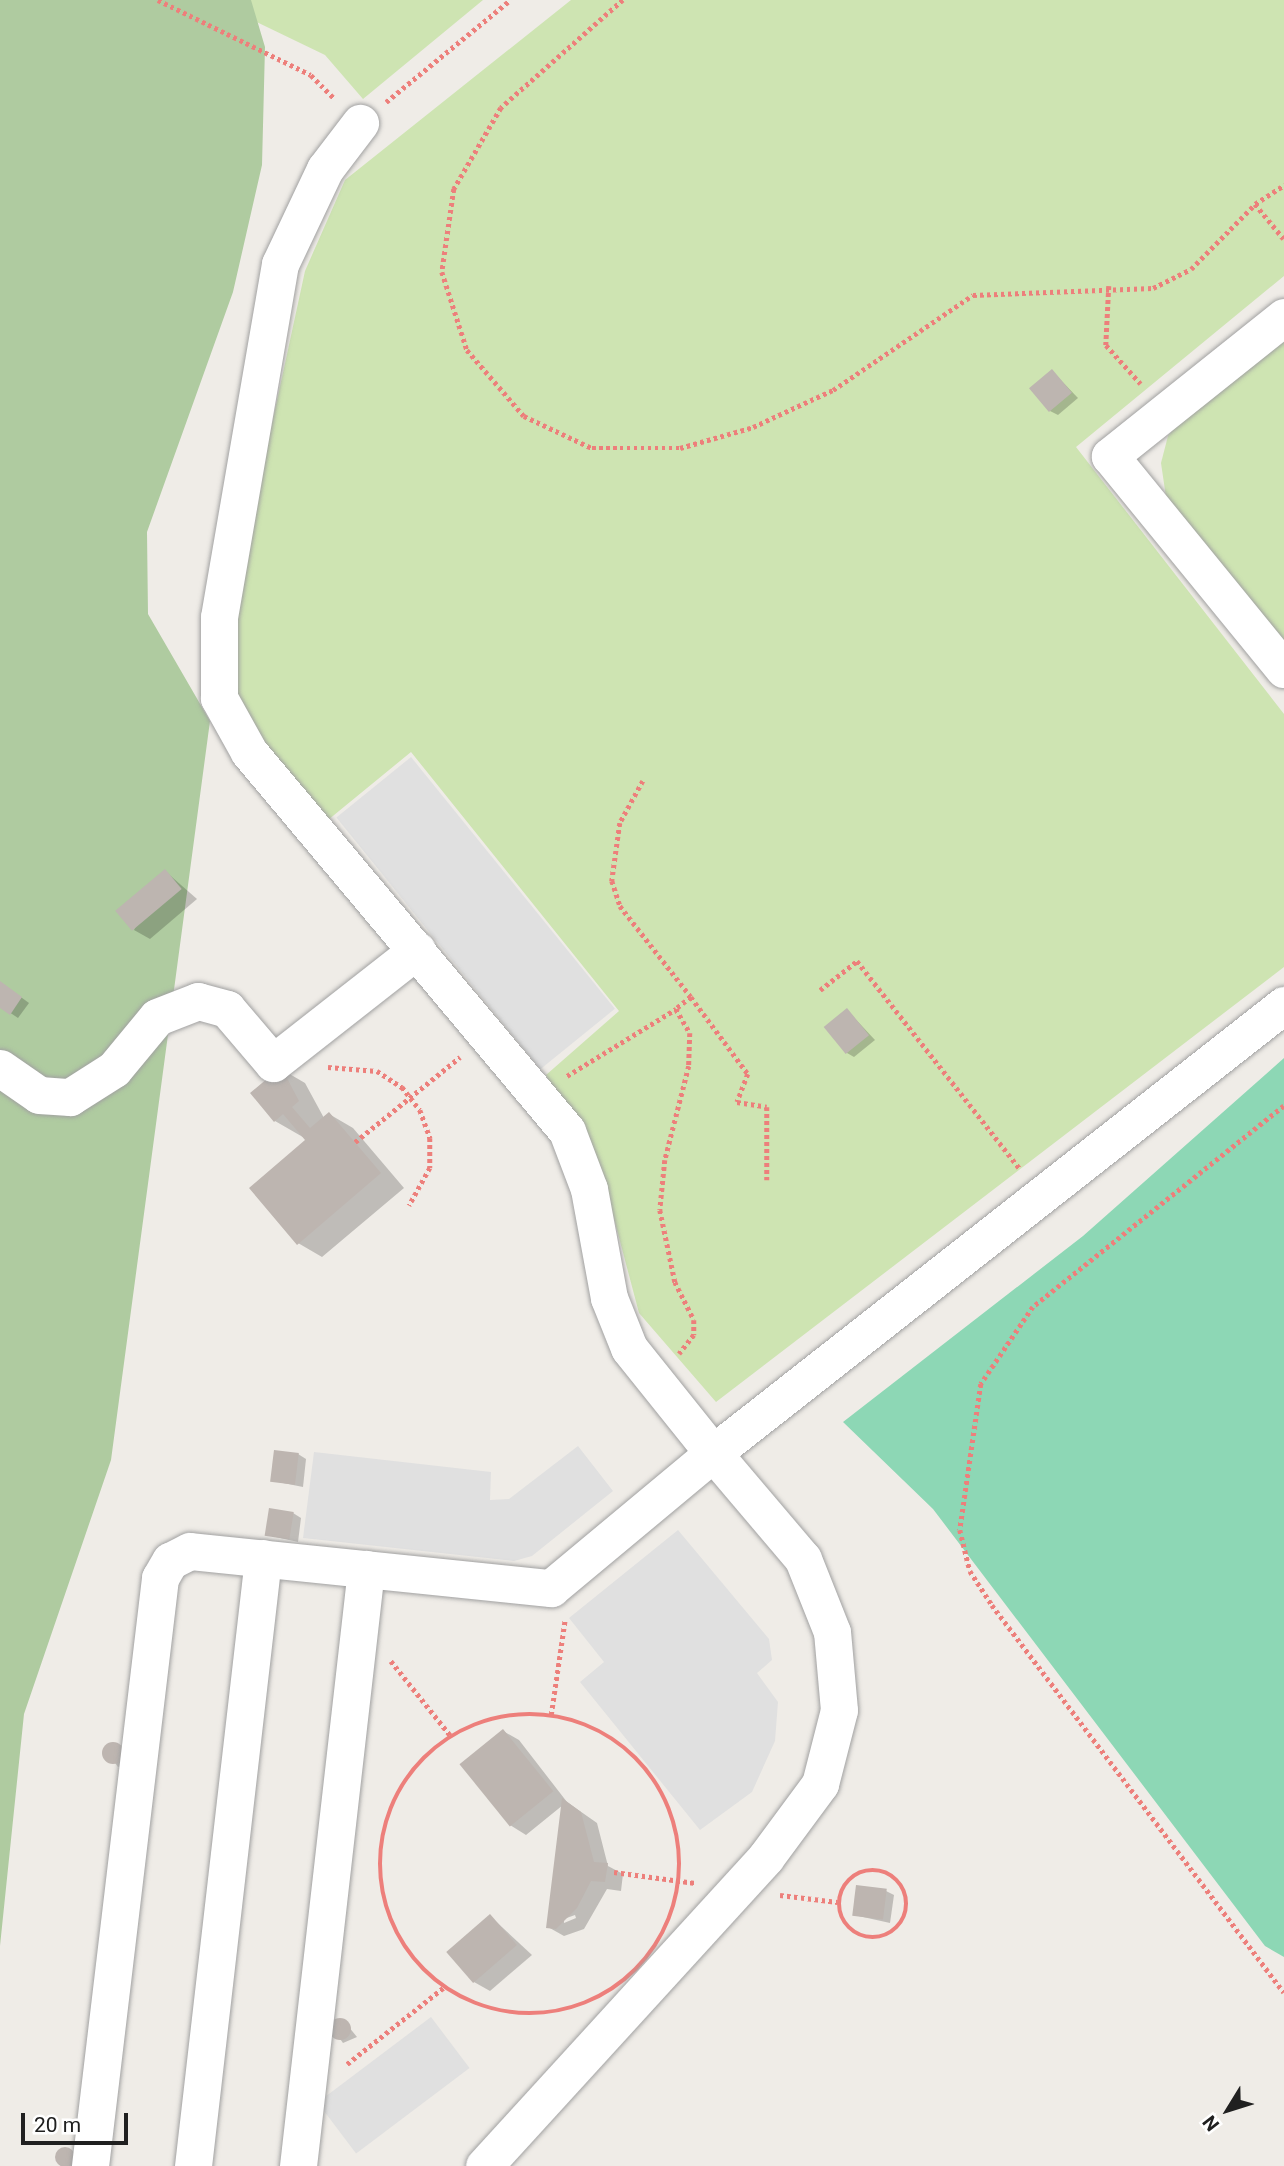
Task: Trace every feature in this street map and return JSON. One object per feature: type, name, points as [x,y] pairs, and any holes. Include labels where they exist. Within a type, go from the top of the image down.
[{"type":"lane","points":[[360,123],[326,169],[280,264],[219,617],[219,698],[249,752],[567,1131],[589,1189],[609,1298],[629,1348],[803,1559],[832,1632],[839,1710],[820,1784],[735,1889],[484,2166]]},
{"type":"lane","points":[[1280,656],[1110,456],[1284,317]]},
{"type":"lane","points":[[0,1068],[39,1095],[71,1097],[114,1069],[156,1017],[198,1001],[227,1009],[272,1063],[417,950]]},
{"type":"lane","points":[[90,2166],[160,1578],[170,1561],[190,1550],[551,1588],[713,1453],[1284,1005]]},
{"type":"lane","points":[[193,2166],[262,1558]]},
{"type":"lane","points":[[298,2166],[366,1569]]},
{"type":"path","points":[[158,0],[311,75],[360,123],[510,0]]},
{"type":"path","points":[[623,0],[501,108],[454,189],[442,272],[467,351],[524,416],[592,448],[680,448],[752,427],[833,390],[973,295],[1109,286],[1153,288],[1191,269],[1255,204],[1284,185]]},
{"type":"path","points":[[1255,204],[1284,239]]},
{"type":"path","points":[[1109,286],[1106,345],[1165,411]]},
{"type":"path","points":[[643,780],[620,823],[612,881],[620,906],[748,1074],[737,1102],[767,1107],[767,1180]]},
{"type":"path","points":[[820,990],[857,961],[1040,1195]]},
{"type":"path","points":[[558,1082],[691,997]]},
{"type":"path","points":[[651,1376],[694,1335],[694,1320],[661,1233],[664,1160],[689,1066],[690,1033],[676,1009]]},
{"type":"path","points":[[355,1142],[488,1034]]},
{"type":"path","points":[[298,1043],[320,1068],[377,1071],[411,1097],[430,1138],[430,1168],[409,1206]]},
{"type":"path","points":[[1283,1987],[992,1605],[970,1571],[960,1530],[981,1384],[1033,1307],[1284,1106]]},
{"type":"path","points":[[551,1715],[567,1605]]},
{"type":"path","points":[[360,1622],[450,1735]]},
{"type":"path","points":[[551,1715],[596,1729],[635,1756],[664,1795],[679,1840],[678,1880],[664,1933],[636,1972],[597,2000],[552,2014],[505,2013],[444,1987],[415,1963],[388,1918],[378,1867],[393,1804],[411,1770],[450,1735],[498,1716],[551,1715]]},
{"type":"path","points":[[876,1871],[896,1880],[906,1909],[896,1930],[875,1938],[853,1932],[838,1902],[855,1875],[876,1871]]},
{"type":"path","points":[[614,1872],[838,1902]]},
{"type":"path","points":[[306,2098],[444,1987]]},
{"type":"green space","points":[[0,0],[251,0],[265,47],[262,165],[233,292],[147,532],[148,614],[210,721],[111,1460],[24,1714],[0,1946]]},
{"type":"green space","points":[[211,0],[483,0],[363,99],[325,55]]},
{"type":"green space","points":[[571,0],[1284,0],[1284,276],[1076,447],[1284,714],[1284,967],[716,1402],[639,1313],[608,1196],[546,1075],[619,1011],[411,752],[328,820],[263,746],[235,692],[229,622],[305,271],[345,180]]},
{"type":"green space","points":[[1284,342],[1284,646],[1166,497],[1161,463],[1168,436],[1180,420]]},
{"type":"green space","points":[[1284,1058],[1284,1957],[1265,1946],[933,1509],[843,1422],[1083,1236]]},
{"type":"shaded area","points":[[411,757],[615,1009],[540,1069],[336,817]]},
{"type":"shaded area","points":[[578,1446],[613,1491],[532,1556],[514,1561],[303,1538],[314,1452],[491,1472],[490,1500],[509,1499]]},
{"type":"shaded area","points":[[678,1530],[769,1639],[772,1660],[757,1673],[778,1702],[775,1741],[752,1792],[700,1830],[580,1682],[604,1662],[569,1618]]},
{"type":"shaded area","points":[[431,2017],[470,2068],[356,2154],[318,2102]]},
{"type":"building","points":[[1052,369],[1072,393],[1049,412],[1029,388]]},
{"type":"building","points":[[165,869],[182,889],[132,931],[115,911]]},
{"type":"building","points":[[0,981],[22,997],[10,1015],[0,1008]]},
{"type":"building","points":[[847,1008],[869,1035],[846,1054],[824,1027]]},
{"type":"building","points":[[281,1067],[299,1101],[292,1107],[310,1128],[329,1112],[381,1173],[297,1245],[249,1188],[305,1140],[283,1114],[274,1122],[250,1093]]},
{"type":"building","points":[[274,1450],[299,1453],[295,1485],[270,1482]]},
{"type":"building","points":[[269,1508],[294,1512],[289,1540],[265,1536]]},
{"type":"building","points":[[503,1729],[553,1791],[510,1826],[459,1764]]},
{"type":"building","points":[[113,1742],[121,1745],[124,1753],[121,1761],[113,1764],[105,1761],[102,1753],[105,1745]]},
{"type":"building","points":[[562,1798],[581,1812],[594,1862],[608,1863],[605,1882],[591,1881],[577,1908],[556,1929],[546,1928]]},
{"type":"building","points":[[856,1885],[887,1889],[883,1920],[852,1916]]},
{"type":"building","points":[[490,1914],[517,1945],[473,1983],[446,1952]]},
{"type":"building","points":[[340,2018],[348,2021],[351,2029],[348,2037],[340,2040],[332,2037],[329,2029],[332,2021]]},
{"type":"building","points":[[61,2147],[69,2147],[75,2157],[69,2167],[61,2167],[55,2161],[55,2153]]}]
